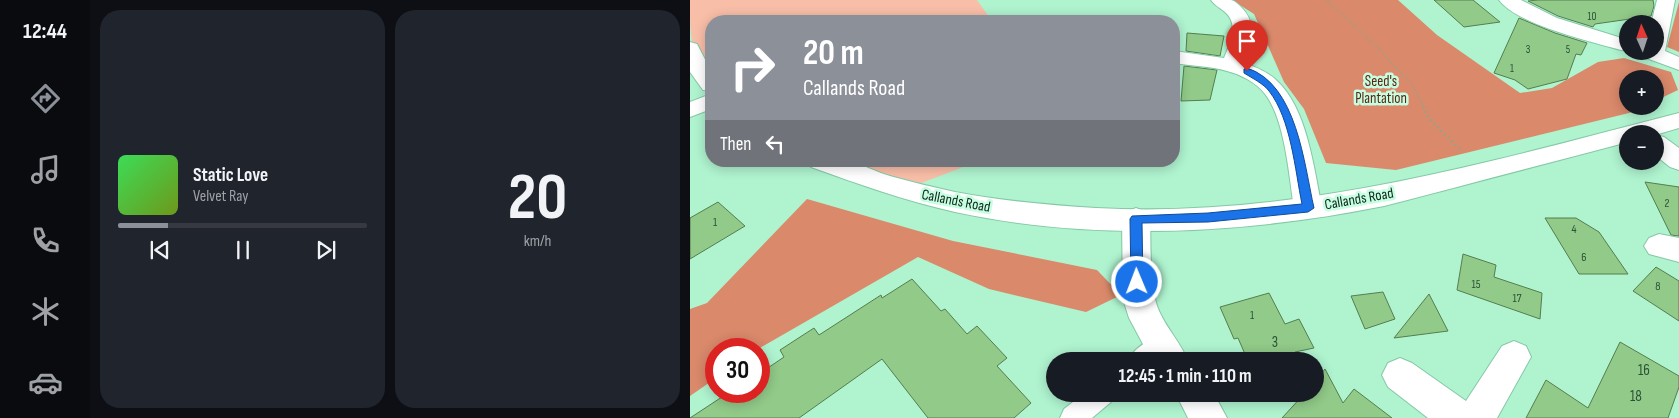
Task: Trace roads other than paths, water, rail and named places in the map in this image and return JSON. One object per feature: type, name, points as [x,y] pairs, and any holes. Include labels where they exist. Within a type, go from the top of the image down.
[{"type":"street","points":[[1220,0],[1228,4],[1237,14],[1242,24],[1243,36],[1231,65]]},
{"type":"street","points":[[1508,0],[1531,14],[1555,24],[1619,43]]},
{"type":"street","points":[[1661,15],[1666,0]]},
{"type":"street","points":[[690,48],[700,71],[705,77]]},
{"type":"street","points":[[1180,58],[1231,65],[1247,71],[1261,79],[1279,97],[1290,126],[1308,208]]},
{"type":"street","points":[[1664,58],[1679,64]]},
{"type":"street","points":[[690,110],[705,104]]},
{"type":"street","name":"Callands Road","points":[[1664,126],[1679,120]]},
{"type":"street","name":"Callands Road","points":[[837,167],[902,190],[954,202],[1071,217],[1136,219],[1208,218],[1308,208],[1384,196],[1619,140]]},
{"type":"street","points":[[1664,151],[1679,161]]},
{"type":"street","points":[[1136,219],[1139,299],[1156,352]]},
{"type":"street","points":[[1476,418],[1514,358]]},
{"type":"street","points":[[1400,375],[1458,418]]},
{"type":"street","points":[[1199,402],[1208,418]]},
{"type":"lane","points":[[1073,418],[1092,402]]},
{"type":"park label","name":"Seed's Plantation","points":[[1381,90]]}]
